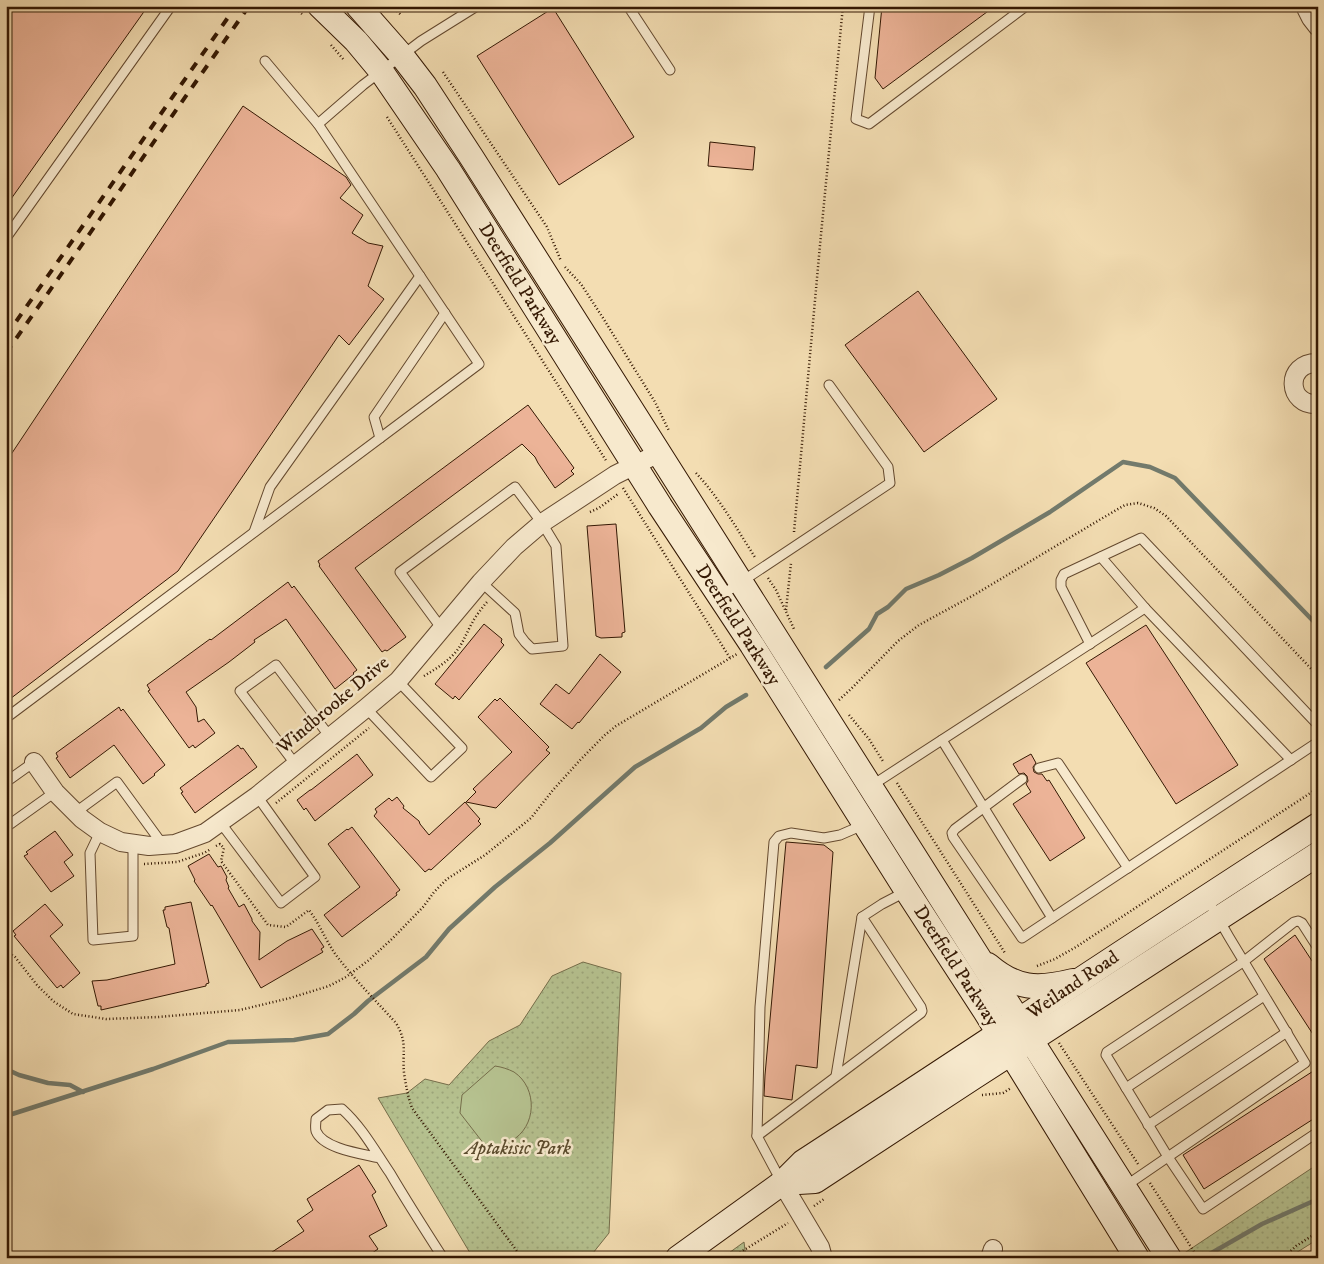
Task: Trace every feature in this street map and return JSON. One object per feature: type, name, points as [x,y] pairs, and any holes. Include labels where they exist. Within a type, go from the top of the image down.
[{"type":"main road","name":"Deerfield Parkway","points":[[320,6],[356,41],[381,71],[448,169],[625,470],[660,506],[720,596],[1005,1043],[1137,1258]]},
{"type":"main road","name":"Deerfield Parkway","points":[[358,6],[402,56],[430,93],[665,444],[742,583],[1169,1258]]},
{"type":"main road","name":"Weiland Road","points":[[1025,1030],[1082,979],[1318,825]]},
{"type":"main road","name":"Weiland Road","points":[[678,1258],[782,1183],[802,1162],[1219,918],[1318,854]]},
{"type":"main road","points":[[980,959],[994,971],[1012,982],[1024,986],[1059,985],[1082,979]]},
{"type":"street","points":[[1305,6],[1318,27]]},
{"type":"street","points":[[1318,363],[1304,365],[1295,374],[1293,381],[1297,395],[1302,400],[1318,404]]},
{"type":"street","name":"Windbrooke Drive","points":[[34,762],[55,792],[82,819],[100,832],[121,842],[149,846],[176,844],[205,833],[296,765],[398,681],[482,582],[514,547],[542,523],[665,444]]},
{"type":"street","points":[[782,1183],[820,1247],[823,1258]]},
{"type":"lane","points":[[6,238],[171,6]]},
{"type":"lane","points":[[318,124],[381,71],[421,41],[476,6]]},
{"type":"lane","points":[[628,6],[670,70]]},
{"type":"lane","points":[[870,6],[856,119],[868,124],[1026,6]]},
{"type":"lane","points":[[6,718],[479,364],[318,124],[265,61]]},
{"type":"lane","points":[[254,532],[270,487],[420,276]]},
{"type":"lane","points":[[380,438],[374,417],[445,313]]},
{"type":"lane","points":[[720,596],[890,483],[888,467],[829,386]]},
{"type":"lane","points":[[442,629],[400,572],[515,487],[542,523],[556,546],[563,646],[532,650],[519,634],[515,613],[482,582]]},
{"type":"lane","points":[[1090,644],[1061,587],[1060,580],[1064,574],[1141,538],[1318,725]]},
{"type":"lane","points":[[1101,557],[1145,608],[1291,760]]},
{"type":"lane","points":[[871,786],[1145,608]]},
{"type":"lane","points":[[296,765],[240,691],[276,665],[330,737]]},
{"type":"lane","points":[[366,708],[431,777],[462,748],[398,681]]},
{"type":"lane","points":[[942,740],[1052,918]]},
{"type":"lane","points":[[1022,779],[952,833],[1022,938],[1318,742]]},
{"type":"lane","points":[[6,782],[34,762]]},
{"type":"lane","points":[[1039,768],[1058,763],[1128,868]]},
{"type":"lane","points":[[76,812],[118,782],[164,845]]},
{"type":"lane","points":[[6,827],[55,792]]},
{"type":"lane","points":[[220,822],[281,903],[316,877],[256,796]]},
{"type":"lane","points":[[782,1183],[757,1136],[760,1007],[774,842],[779,836],[791,833],[824,838],[840,835],[865,824]]},
{"type":"lane","points":[[100,832],[90,854],[93,940],[133,936],[138,845]]},
{"type":"lane","points":[[836,1076],[862,917],[907,891]]},
{"type":"lane","points":[[1124,1187],[1305,1063],[1243,962],[1206,897]]},
{"type":"lane","points":[[757,1136],[922,1011],[921,1006],[862,917]]},
{"type":"lane","points":[[1318,948],[1302,923],[1294,922],[1243,962],[1107,1052],[1106,1055],[1168,1157],[1203,1209],[1318,1132]]},
{"type":"lane","points":[[1126,1088],[1264,996]]},
{"type":"lane","points":[[1148,1125],[1286,1032]]},
{"type":"lane","points":[[380,1158],[336,1147],[321,1138],[315,1130],[316,1119],[328,1110],[342,1109],[353,1119],[365,1134],[443,1258]]},
{"type":"path","points":[[392,6],[401,15]]},
{"type":"path","points":[[785,622],[843,6]]},
{"type":"path","points":[[443,72],[547,227],[562,263],[581,284],[655,402],[665,444]]},
{"type":"path","points":[[386,116],[584,427],[625,470],[730,658]]},
{"type":"path","points":[[690,468],[711,490],[776,590],[798,636]]},
{"type":"path","points":[[833,695],[838,701],[898,641],[919,625],[974,595],[1125,505],[1138,502],[1154,508],[1166,516],[1318,676]]},
{"type":"path","points":[[6,951],[15,957],[37,985],[54,1001],[73,1014],[106,1019],[240,1010],[290,998],[328,986],[369,960],[394,938],[447,879],[484,855],[531,818],[582,758],[611,730],[742,651]]},
{"type":"path","points":[[844,709],[869,739],[1008,956]]},
{"type":"path","points":[[1034,967],[1055,959],[1076,947],[1318,788]]},
{"type":"path","points":[[138,845],[144,864],[178,862],[204,853],[220,844],[224,848],[221,861],[268,925],[286,927],[309,910],[318,921],[339,959],[396,1023],[402,1033],[404,1071],[407,1093],[412,1108],[522,1258]]},
{"type":"path","points":[[1068,1054],[1198,1258]]},
{"type":"path","points":[[1283,1258],[1296,1246],[1318,1232]]},
{"type":"green space","name":"Aptakisic Park","points":[[583,962],[621,973],[609,1233],[589,1258],[473,1258],[378,1098],[407,1093],[425,1079],[449,1085],[489,1041],[520,1025],[552,976]]},
{"type":"green space","points":[[495,1066],[514,1072],[522,1079],[530,1097],[531,1107],[530,1117],[520,1135],[508,1143],[494,1145],[484,1144],[460,1113],[462,1095]]},
{"type":"green space","points":[[1318,1164],[1318,1239],[1288,1258],[1182,1258],[1180,1256]]},
{"type":"green space","points":[[744,1242],[746,1258],[722,1258]]},
{"type":"building","points":[[6,6],[148,6],[6,206]]},
{"type":"building","points":[[882,6],[995,6],[883,89],[875,78]]},
{"type":"building","points":[[553,8],[634,137],[559,185],[477,56]]},
{"type":"building","points":[[243,106],[346,177],[351,185],[340,198],[363,215],[352,233],[368,243],[383,246],[368,286],[384,299],[349,345],[339,335],[178,571],[6,702],[6,462]]},
{"type":"building","points":[[710,142],[755,147],[753,170],[708,166]]},
{"type":"building","points":[[918,291],[997,399],[924,452],[845,345]]},
{"type":"building","points":[[528,405],[574,468],[571,471],[574,474],[555,488],[535,457],[522,444],[355,568],[406,637],[387,651],[382,652],[319,566],[318,561]]},
{"type":"building","points":[[616,524],[625,632],[622,633],[622,637],[601,638],[596,636],[587,526]]},
{"type":"building","points":[[288,582],[292,588],[294,586],[357,670],[335,689],[286,619],[254,640],[255,642],[229,662],[186,692],[196,707],[198,722],[204,719],[215,733],[195,748],[193,745],[189,748],[148,691],[150,690],[147,685]]},
{"type":"building","points":[[484,624],[502,639],[501,642],[504,645],[459,700],[455,696],[453,699],[435,684]]},
{"type":"building","points":[[1146,625],[1238,765],[1176,804],[1086,663]]},
{"type":"building","points":[[600,654],[621,672],[572,729],[540,704],[556,684],[569,694]]},
{"type":"building","points":[[500,698],[549,747],[546,750],[550,753],[496,808],[466,802],[476,792],[473,789],[512,752],[478,717],[495,699],[497,701]]},
{"type":"building","points":[[119,707],[121,711],[123,709],[165,765],[143,784],[114,745],[70,778],[56,758],[58,757],[56,753]]},
{"type":"building","points":[[238,745],[241,749],[243,748],[257,767],[195,813],[181,793],[183,792],[180,788]]},
{"type":"building","points":[[357,754],[373,775],[315,821],[306,808],[304,810],[297,800]]},
{"type":"building","points":[[1031,754],[1036,763],[1033,767],[1034,772],[1042,774],[1047,781],[1049,780],[1085,838],[1050,861],[1013,804],[1031,792],[1026,784],[1028,781],[1027,776],[1024,773],[1019,774],[1013,764]]},
{"type":"building","points":[[397,797],[404,806],[403,808],[419,821],[429,835],[465,802],[480,819],[478,821],[481,824],[431,870],[429,869],[425,872],[374,816],[377,812],[375,809],[389,798],[392,801]]},
{"type":"building","points":[[352,827],[400,890],[396,893],[397,895],[342,937],[324,915],[360,887],[328,844]]},
{"type":"building","points":[[55,831],[73,855],[64,862],[74,876],[51,892],[24,856],[28,854],[26,852]]},
{"type":"building","points":[[786,842],[824,845],[833,852],[817,1068],[796,1065],[792,1100],[764,1096]]},
{"type":"building","points":[[209,854],[218,867],[221,866],[227,877],[228,888],[239,907],[244,904],[260,932],[259,960],[287,941],[312,929],[324,947],[321,949],[323,952],[261,988],[212,905],[194,881],[188,866]]},
{"type":"building","points":[[191,902],[209,983],[206,986],[101,1010],[101,1006],[98,1006],[92,981],[107,980],[175,964],[169,928],[167,927],[163,910],[165,910],[165,907]]},
{"type":"building","points":[[45,904],[63,925],[50,936],[80,973],[63,988],[61,985],[57,988],[14,936],[16,935],[13,931]]},
{"type":"building","points":[[1295,935],[1318,970],[1318,1042],[1264,959]]},
{"type":"building","points":[[1318,1068],[1318,1116],[1204,1189],[1183,1155]]},
{"type":"building","points":[[359,1165],[376,1192],[372,1195],[387,1226],[369,1236],[378,1249],[365,1258],[263,1258],[304,1231],[297,1221],[313,1210],[307,1199]]},
{"type":"waterway","points":[[826,667],[869,629],[877,614],[888,607],[906,589],[972,558],[1050,512],[1123,462],[1150,467],[1175,478],[1318,626]]},
{"type":"waterway","points":[[6,1116],[153,1069],[228,1042],[294,1040],[328,1034],[426,957],[449,929],[495,887],[550,843],[635,767],[701,728],[726,707],[746,695]]},
{"type":"waterway","points":[[6,1069],[19,1075],[48,1083],[70,1085],[83,1092]]},
{"type":"waterway","points":[[1208,1255],[1262,1224],[1318,1199]]},
{"type":"railway","points":[[6,336],[236,6]]},
{"type":"railway","points":[[6,353],[249,6]]}]
